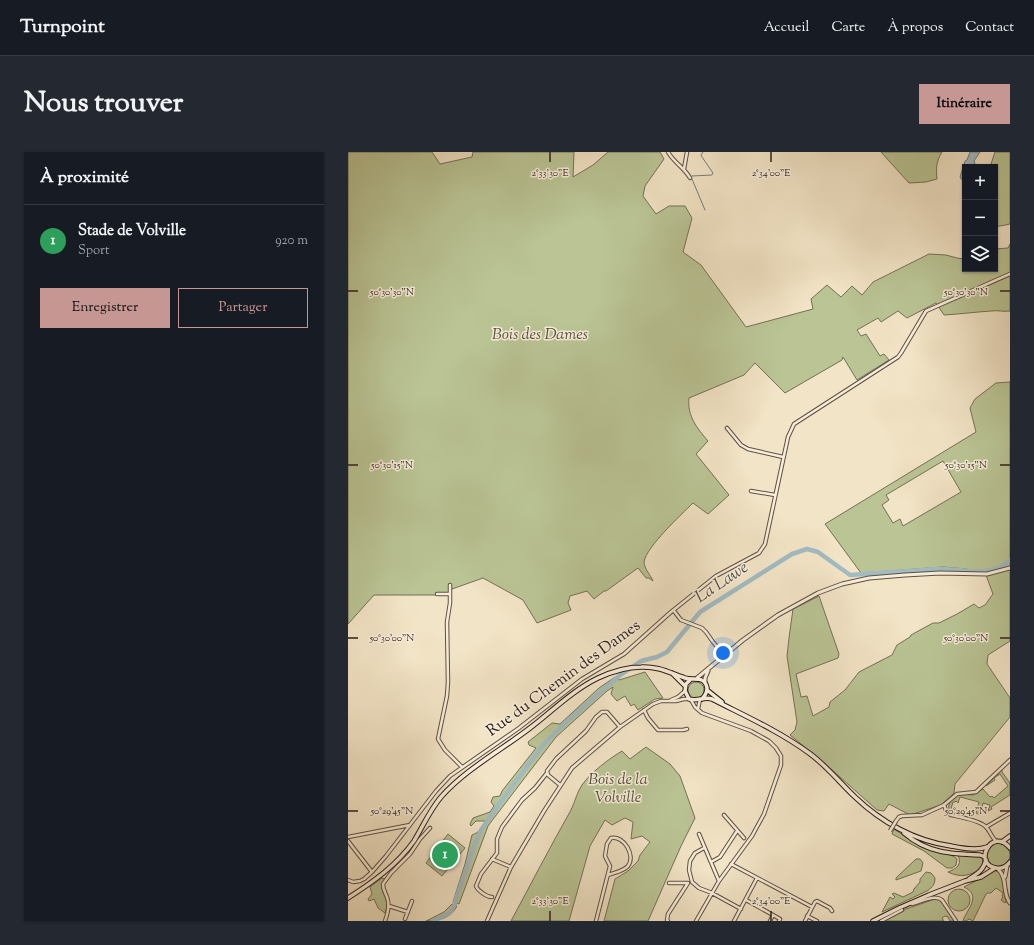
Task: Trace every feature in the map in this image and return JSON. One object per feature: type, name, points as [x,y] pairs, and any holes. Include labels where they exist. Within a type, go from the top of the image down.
[{"type":"main road","points":[[348,898],[377,879],[400,857],[414,840],[432,809],[459,779],[528,730],[597,678],[616,671],[640,667],[658,668],[685,679],[697,678],[701,680],[707,689],[726,705]]},
{"type":"main road","points":[[672,673],[685,688],[686,696],[690,699],[696,701],[708,698],[726,705],[781,734],[810,754],[876,815],[902,830],[928,841],[945,845],[981,849],[1010,836]]},
{"type":"main road","points":[[685,688],[691,679]]},
{"type":"main road","points":[[701,699],[706,695],[707,689]]},
{"type":"main road","points":[[902,830],[917,843],[933,850],[980,855],[988,864],[997,869]]},
{"type":"main road","points":[[999,841],[1010,847],[1010,843]]},
{"type":"main road","points":[[873,921],[952,887],[980,872],[985,865],[987,847]]},
{"type":"main road","points":[[965,881],[981,877],[1009,865]]},
{"type":"main road","points":[[348,895],[358,892]]},
{"type":"street","points":[[668,152],[680,167],[684,168],[690,178]]},
{"type":"street","points":[[684,168],[687,152]]},
{"type":"street","name":"Rue du Chemin des Dames","points":[[348,880],[353,882],[363,880],[372,872],[441,785],[462,767],[519,728],[582,679],[624,654],[716,576],[759,553],[765,544],[783,457],[788,437],[794,424],[898,357],[926,311],[1010,274]]},
{"type":"street","points":[[727,428],[741,445],[748,449],[783,457]]},
{"type":"street","points":[[751,491],[775,496]]},
{"type":"street","points":[[697,678],[709,670],[743,640],[778,615],[818,593],[842,584],[869,578],[905,575],[940,573],[987,574],[1010,568]]},
{"type":"street","points":[[450,585],[447,622],[447,696],[438,739],[445,750],[462,767]]},
{"type":"street","points":[[437,594],[450,594]]},
{"type":"street","points":[[674,611],[681,620],[706,632],[725,656]]},
{"type":"street","points":[[705,684],[709,670]]},
{"type":"street","points":[[669,701],[678,697],[685,688]]},
{"type":"street","points":[[487,921],[511,868],[560,785],[572,768],[620,727],[657,702],[690,699],[702,714],[752,731],[769,741],[781,756],[781,765],[764,814],[752,836],[719,881],[696,921]]},
{"type":"street","points":[[698,709],[701,699]]},
{"type":"street","points":[[644,710],[648,718],[658,730],[686,729]]},
{"type":"street","points":[[492,897],[489,897],[477,889],[476,886],[481,874],[498,851],[497,839],[502,827],[522,800],[535,788],[556,760],[586,731],[596,717],[602,712],[608,713],[620,727]]},
{"type":"street","points":[[890,831],[899,817],[922,815],[944,805],[957,794],[976,792],[1010,760]]},
{"type":"street","points":[[547,773],[560,785]]},
{"type":"street","points":[[944,805],[947,813],[981,824],[986,827],[990,834],[999,841]]},
{"type":"street","points":[[986,827],[1010,813]]},
{"type":"street","points":[[724,815],[744,838]]},
{"type":"street","points":[[348,837],[406,824],[410,825]]},
{"type":"street","points":[[385,921],[389,906],[383,884],[391,873],[410,854],[420,839],[430,828]]},
{"type":"street","points":[[710,862],[720,857],[737,831]]},
{"type":"street","points":[[699,834],[719,881]]},
{"type":"street","points":[[990,834],[991,844]]},
{"type":"street","points":[[596,921],[608,875],[609,864],[604,856],[607,844],[611,838],[616,837],[626,845],[632,861],[627,868],[608,875]]},
{"type":"street","points":[[348,841],[372,872]]},
{"type":"street","points":[[704,848],[695,853],[690,861],[689,870],[692,882],[699,888],[712,893],[741,909]]},
{"type":"street","points":[[492,859],[511,868]]},
{"type":"street","points":[[731,864],[812,907]]},
{"type":"street","points":[[1005,881],[1009,865]]},
{"type":"street","points":[[997,869],[1003,874],[1006,896],[1010,903]]},
{"type":"street","points":[[734,921],[757,878]]},
{"type":"street","points":[[669,883],[692,882]]},
{"type":"street","points":[[668,921],[668,914],[688,883]]},
{"type":"street","points":[[903,908],[935,897],[940,898],[956,921]]},
{"type":"street","points":[[746,900],[780,919],[779,921]]},
{"type":"street","points":[[405,919],[412,901]]},
{"type":"street","points":[[805,921],[815,902],[818,901],[830,908],[832,911]]},
{"type":"street","points":[[389,906],[408,912]]},
{"type":"street","points":[[770,921],[773,915]]},
{"type":"street","points":[[807,916],[817,921]]},
{"type":"street","points":[[881,921],[887,916]]},
{"type":"green space","name":"Bois des Dames","points":[[348,152],[432,152],[440,164],[472,157],[473,152],[574,152],[573,177],[593,165],[608,152],[660,152],[664,159],[645,186],[643,196],[656,214],[669,206],[685,206],[692,218],[683,252],[701,265],[746,327],[813,309],[811,299],[827,285],[841,297],[852,286],[862,295],[873,282],[929,254],[946,255],[962,259],[962,272],[998,272],[998,249],[1008,248],[1010,244],[1010,311],[944,315],[936,303],[907,318],[898,311],[881,322],[878,318],[857,330],[861,336],[866,334],[880,356],[884,354],[889,360],[857,380],[843,357],[842,360],[785,393],[755,363],[744,375],[689,398],[691,416],[708,441],[696,454],[729,495],[708,514],[693,503],[657,540],[646,556],[644,562],[653,581],[646,578],[638,568],[594,599],[587,591],[570,596],[568,603],[571,610],[537,623],[523,600],[483,578],[452,589],[449,595],[374,595],[348,624]]},
{"type":"green space","points":[[881,152],[942,152],[937,165],[937,179],[926,182],[909,183]]},
{"type":"green space","points":[[995,152],[1010,152],[1010,224],[998,226],[998,164],[991,164]]},
{"type":"green space","points":[[1010,382],[1010,641],[988,655],[987,664],[1010,698],[1010,717],[955,784],[954,793],[941,805],[910,815],[889,804],[884,811],[877,810],[822,761],[790,735],[795,730],[797,722],[787,656],[793,609],[819,596],[839,654],[838,658],[796,674],[801,697],[807,696],[813,716],[829,707],[830,702],[845,690],[859,672],[892,655],[897,645],[911,635],[933,623],[939,623],[974,604],[979,608],[985,605],[993,594],[986,575],[970,574],[967,569],[943,567],[861,573],[825,524],[976,432],[970,408],[975,399],[996,383]],"holes":[[[943,461],[961,492],[903,526],[900,519],[893,523],[882,505],[889,500],[886,495]]]},
{"type":"green space","points":[[645,672],[663,698],[655,699],[638,710],[634,704],[631,706],[625,696],[617,701],[611,694],[613,687],[556,737],[488,826],[459,904],[453,902],[472,835],[480,830],[485,821],[476,821],[471,826],[470,824],[473,818],[490,812],[494,806],[491,802],[493,797],[500,796],[502,791],[536,748],[529,745],[528,742],[552,723],[560,724],[599,688],[615,677],[619,680]]},
{"type":"green space","points":[[693,682],[699,682],[704,687],[702,696],[699,698],[693,698],[688,693],[688,687]]},
{"type":"green space","name":"Bois de la Volville","points":[[646,747],[670,764],[680,776],[695,818],[648,921],[604,921],[615,879],[628,871],[638,861],[640,855],[650,842],[642,836],[631,839],[633,822],[625,818],[612,825],[605,820],[590,846],[569,921],[511,921],[571,810],[580,788],[586,780],[600,766],[622,751],[630,759]]},
{"type":"green space","points":[[1002,770],[1010,783],[1010,795],[991,807],[992,809],[988,811],[990,805],[983,803],[980,815],[976,813],[979,802],[960,797],[958,803],[956,801],[953,802],[951,809],[955,814],[950,812],[949,804],[958,794],[973,795],[983,789],[990,797],[992,796],[994,798],[1008,786],[1000,774],[994,778]]},
{"type":"green space","points":[[994,778],[995,780],[986,786]]},
{"type":"green space","points":[[894,829],[921,846],[954,857],[957,859],[956,865],[952,868],[947,868],[924,851],[892,834]]},
{"type":"green space","points":[[448,834],[465,848],[442,876],[426,863]]},
{"type":"green space","points":[[998,843],[1006,847],[1010,855],[1006,863],[998,867],[990,863],[986,855],[990,847]]},
{"type":"green space","points":[[957,854],[983,857],[982,868],[974,873],[965,875],[957,875],[948,872],[956,868],[959,864],[960,861]]},
{"type":"green space","points":[[916,859],[920,859],[923,863],[921,871],[896,880],[896,878]]},
{"type":"green space","points":[[995,871],[999,871],[1003,879],[1006,902],[1005,903],[1001,900],[1003,893],[996,888],[991,893],[986,894],[973,921],[969,919],[963,921],[973,899],[970,891],[964,887]]},
{"type":"green space","points":[[926,872],[931,873],[935,878],[934,884],[931,888],[882,912],[890,897],[893,899],[895,897],[892,894],[894,893],[903,897],[913,892],[920,882],[920,879]]},
{"type":"green space","points":[[382,878],[385,879],[382,888],[387,902],[385,913],[378,908],[374,899],[369,901],[368,899],[372,894],[370,887]]},
{"type":"green space","points":[[959,889],[967,892],[970,900],[967,908],[959,911],[951,908],[948,900],[951,892]]},
{"type":"green space","points":[[935,899],[941,900],[954,921],[950,921],[948,917],[945,916],[942,918],[944,921],[884,921],[906,909]]},
{"type":"green space","points":[[452,904],[457,906],[448,916],[426,921],[444,912]]},
{"type":"water","points":[[970,152],[980,152],[974,161],[975,164],[964,164]]},
{"type":"waterway","points":[[692,176],[712,175],[713,173],[701,155],[703,152]]},
{"type":"waterway","points":[[692,179],[705,210]]},
{"type":"waterway","name":"La Lawe","points":[[455,902],[481,830],[543,745],[565,723],[619,676],[641,661],[657,657],[667,652],[700,612],[792,554],[807,549],[818,552],[850,575],[935,569],[969,571],[991,570],[1010,560]]},
{"type":"waterway","name":"La Lawe","points":[[433,921],[450,913],[455,904]]},
{"type":"place","name":"Stade de Volville","points":[[445,855]]}]
